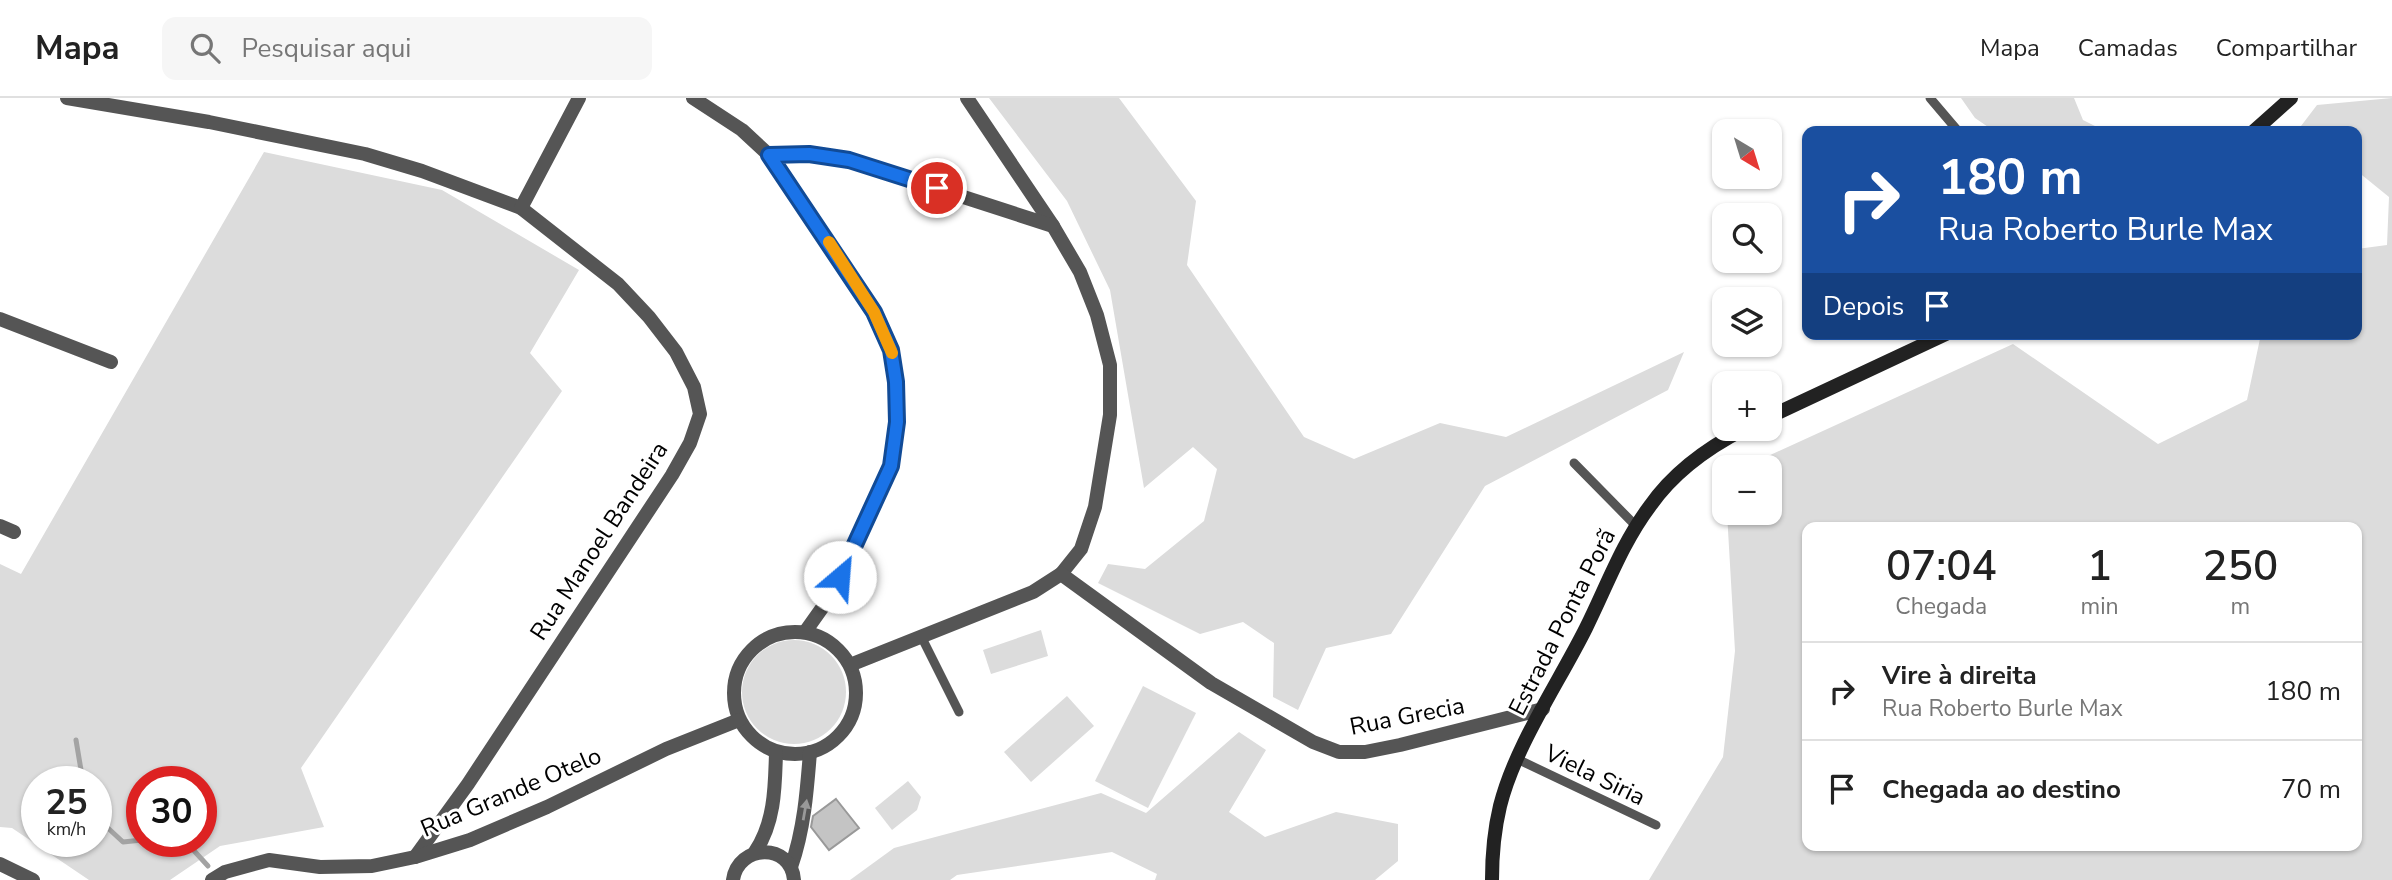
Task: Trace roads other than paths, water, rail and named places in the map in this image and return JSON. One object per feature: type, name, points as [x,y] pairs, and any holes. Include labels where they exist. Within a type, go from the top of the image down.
[{"type":"main road","points":[[2260,126],[2291,98]]},
{"type":"main road","points":[[1782,411],[1934,340]]},
{"type":"main road","name":"Estrada Ponta Porã","points":[[1492,880],[1493,846],[1500,804],[1517,759],[1587,626],[1617,561],[1650,505],[1688,466],[1723,441]]},
{"type":"street","name":"Rua Manoel Bandeira","points":[[67,98],[222,124],[365,154],[422,171],[521,208],[618,284],[649,317],[676,352],[694,387],[699,414],[690,443],[468,784],[415,857]]},
{"type":"street","points":[[521,208],[579,98]]},
{"type":"street","points":[[693,98],[742,130],[769,155],[874,312],[891,350],[896,382],[897,422],[891,466],[837,583],[805,632]]},
{"type":"street","points":[[850,665],[1033,592],[1061,574],[1081,549],[1095,507],[1110,415],[1110,365],[1097,315],[1080,272],[1054,226],[967,98]]},
{"type":"street","points":[[769,155],[809,154],[849,160],[1054,226]]},
{"type":"street","points":[[0,319],[111,362]]},
{"type":"street","points":[[0,526],[14,532]]},
{"type":"street","name":"Rua Grecia","points":[[1061,574],[1211,683],[1312,742],[1339,752],[1365,752],[1400,745],[1543,709]]},
{"type":"street","points":[[786,632],[805,632],[821,637],[835,646],[850,665],[855,676],[857,695],[853,715],[843,731],[828,745],[793,755],[776,752],[761,745],[739,720],[734,702],[734,682],[740,664],[752,649],[768,638],[786,632]]},
{"type":"street","name":"Rua Grande Otelo","points":[[212,880],[225,872],[269,860],[320,867],[372,866],[415,857],[470,840],[536,812],[666,749],[739,720]]},
{"type":"street","points":[[755,852],[769,824],[776,752]]},
{"type":"street","points":[[792,873],[807,797],[810,752]]},
{"type":"street","points":[[733,880],[739,864],[755,852],[776,853],[792,873]]},
{"type":"street","points":[[0,864],[33,880]]},
{"type":"lane","points":[[1930,98],[1954,126]]},
{"type":"lane","points":[[1574,463],[1637,527]]},
{"type":"lane","points":[[921,636],[959,712]]},
{"type":"lane","name":"Viela Siria","points":[[1517,759],[1656,825]]},
{"type":"waterway","points":[[76,740],[80,766]]},
{"type":"waterway","points":[[112,832],[126,842]]},
{"type":"waterway","points":[[200,857],[208,866]]}]
